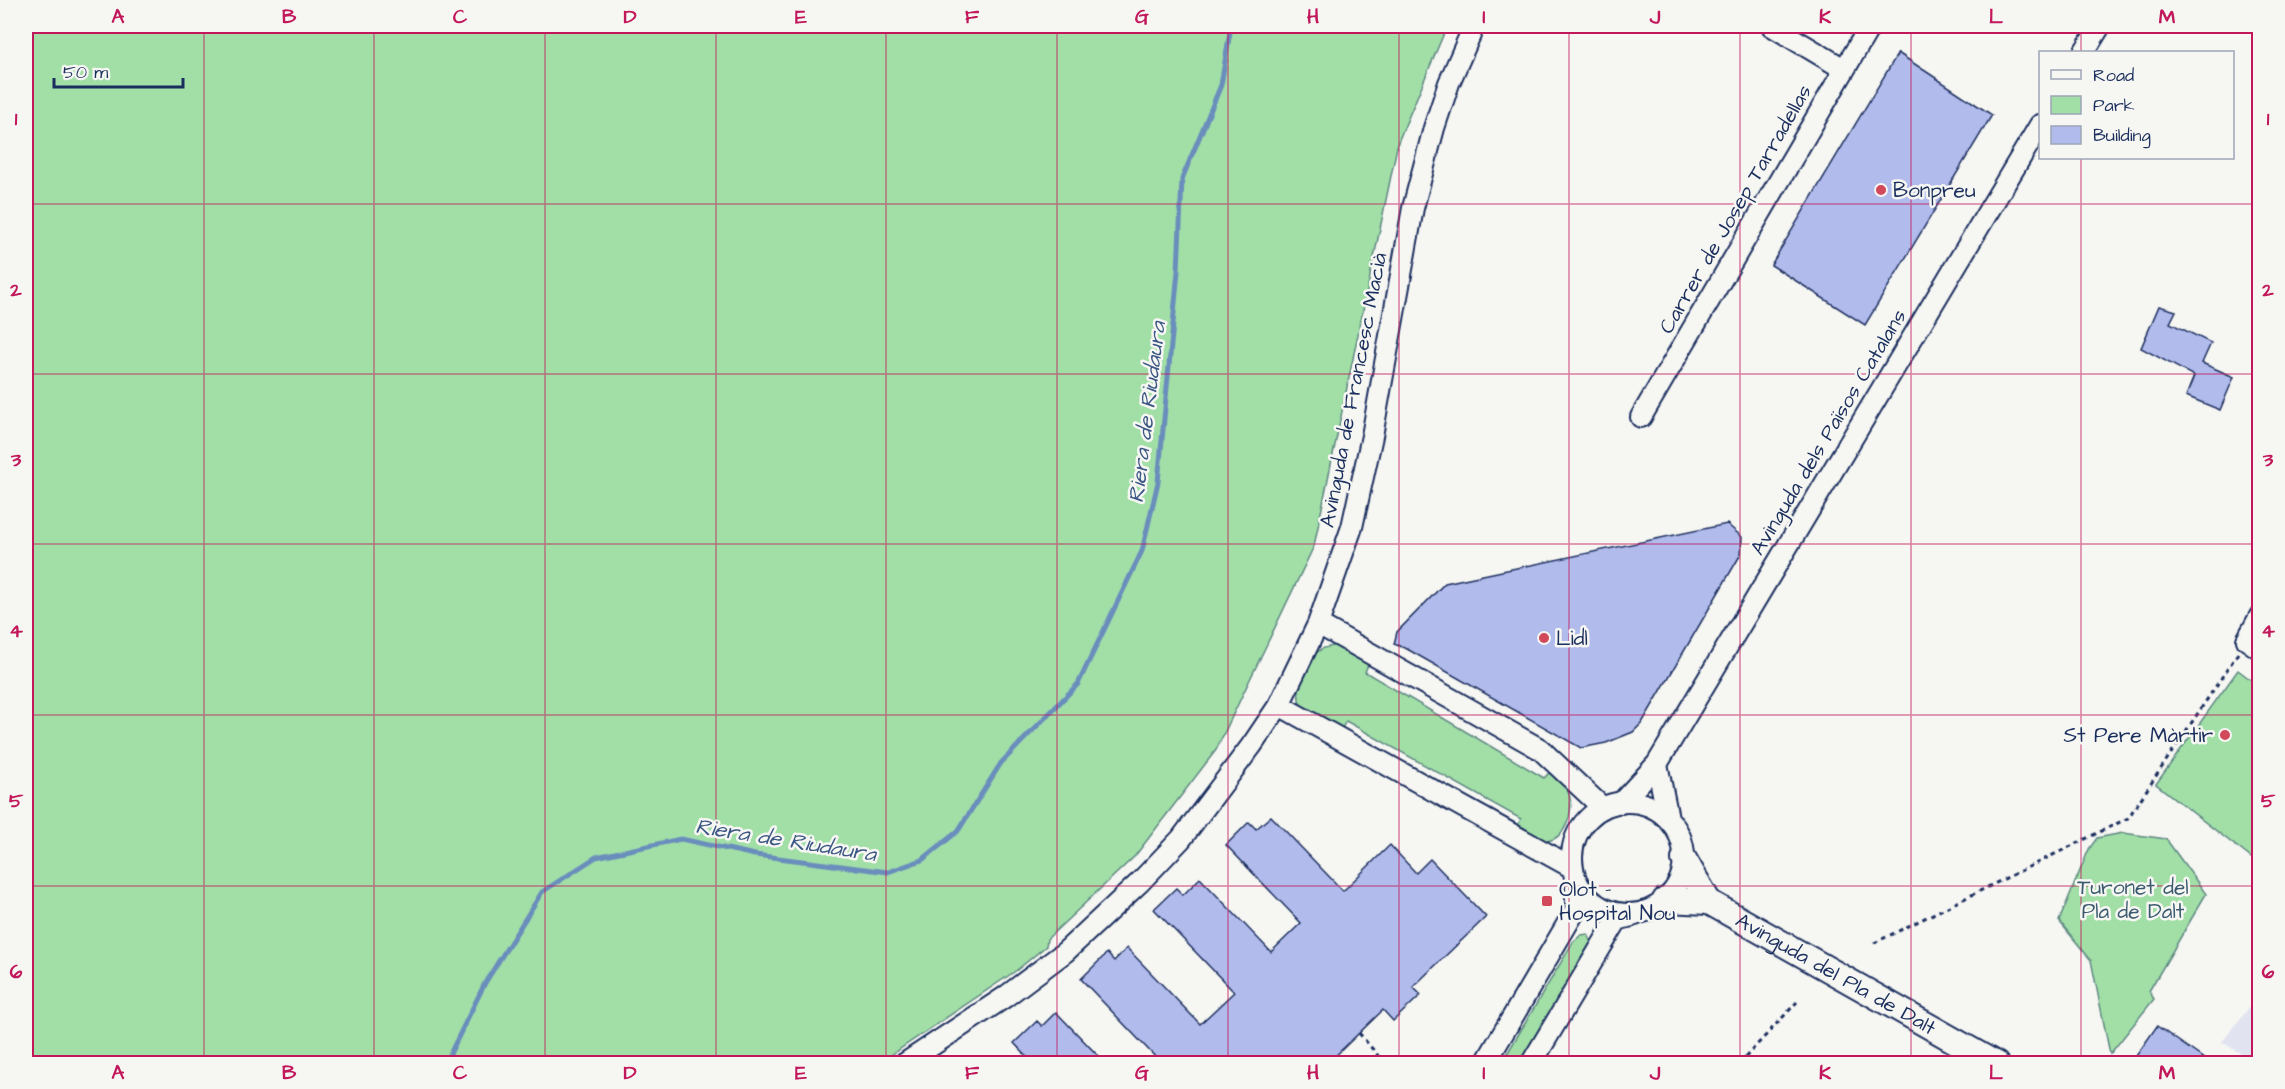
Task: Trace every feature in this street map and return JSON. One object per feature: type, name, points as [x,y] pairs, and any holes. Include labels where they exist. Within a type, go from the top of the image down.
[{"type":"street","name":"Avinguda de Francesc Macià","points":[[904,1064],[1005,997],[1065,952],[1139,883],[1181,839],[1252,745],[1278,705],[1318,624],[1352,526],[1372,436],[1413,208],[1424,163],[1449,83],[1474,26]]},
{"type":"street","points":[[1772,26],[1844,69]]},
{"type":"street","name":"Carrer de Josep Tarradellas","points":[[1641,417],[1870,26]]},
{"type":"street","points":[[2085,51],[2100,26]]},
{"type":"street","name":"Avinguda dels Països Catalans","points":[[1612,805],[1657,764],[2039,127]]},
{"type":"street","points":[[2253,644],[2259,616]]},
{"type":"street","points":[[1318,624],[1540,749],[1612,805]]},
{"type":"street","points":[[1278,705],[1574,874],[1584,893],[1602,907],[1624,914],[1639,913]]},
{"type":"street","points":[[1657,764],[1668,818]]},
{"type":"street","points":[[1485,1064],[1576,909],[1574,843],[1580,829],[1590,817],[1612,805],[1638,803],[1654,808],[1668,818],[1677,830],[1682,844],[1684,859],[1679,882],[1665,900],[1657,906],[1617,920],[1531,1064]]},
{"type":"street","points":[[1684,859],[1709,902]]},
{"type":"street","name":"Avinguda del Pla de Dalt","points":[[1665,900],[1709,902],[1996,1064]]},
{"type":"path","points":[[1874,943],[2128,818],[2253,644]]},
{"type":"path","points":[[1739,1064],[1797,1002]]},
{"type":"path","points":[[1359,1033],[1385,1064]]},
{"type":"shaded area","points":[[2259,995],[2260,1063],[2257,1064],[2222,1042]]},
{"type":"green space","points":[[26,26],[1447,26],[1398,142],[1314,546],[1216,750],[1135,856],[1047,939],[1046,946],[1017,970],[879,1063],[26,1063]]},
{"type":"green space","points":[[1341,647],[1369,662],[1365,672],[1544,778],[1552,770],[1569,794],[1571,801],[1569,817],[1562,831],[1550,840],[1542,841],[1532,838],[1516,829],[1521,819],[1346,721],[1341,730],[1309,713],[1301,705],[1299,699],[1303,675],[1315,654],[1323,648]]},
{"type":"green space","name":"St Pere Màrtir","points":[[2238,670],[2259,686],[2259,864],[2156,784]]},
{"type":"green space","name":"Turonet del Pla de Dalt","points":[[2123,833],[2166,839],[2206,894],[2149,991],[2154,999],[2110,1054],[2091,960],[2059,921],[2089,849],[2097,838]]},
{"type":"green space","points":[[1588,934],[1593,946],[1523,1063],[1501,1064],[1573,942],[1581,935]]},
{"type":"building","name":"Bonpreu","points":[[1898,53],[1992,115],[1865,325],[1771,265]]},
{"type":"building","points":[[2159,306],[2176,311],[2170,323],[2211,343],[2202,363],[2234,377],[2220,410],[2186,396],[2194,376],[2141,348]]},
{"type":"building","name":"Lidl","points":[[1727,524],[1742,537],[1741,554],[1642,723],[1633,732],[1606,743],[1581,748],[1407,649],[1394,644],[1397,632],[1445,583]]},
{"type":"building","points":[[1271,816],[1343,891],[1390,845],[1416,873],[1430,859],[1486,917],[1413,987],[1421,995],[1393,1021],[1383,1010],[1327,1064],[1162,1064],[1081,979],[1107,953],[1114,961],[1127,948],[1200,1024],[1234,992],[1154,909],[1176,888],[1183,895],[1200,878],[1271,952],[1301,923],[1226,845],[1249,822],[1256,829]]},
{"type":"building","points":[[1056,1012],[1106,1064],[1034,1064],[1014,1043],[1037,1021],[1042,1026]]},
{"type":"building","points":[[2157,1026],[2211,1064],[2146,1064],[2136,1056]]},
{"type":"waterway","name":"Riera de Riudaura","points":[[445,1064],[485,983],[542,892],[596,857],[681,839],[755,855],[888,872],[922,860],[958,831],[1001,763],[1078,684],[1142,551],[1158,482],[1178,271],[1182,179],[1221,85],[1231,26]]},
{"type":"place","name":"Bonpreu","points":[[1881,190]]},
{"type":"place","name":"Lidl","points":[[1544,638]]},
{"type":"place","name":"St Pere Màrtir","points":[[2225,735]]},
{"type":"place","name":"Olot - Hospital Nou","points":[[1547,901]]}]
